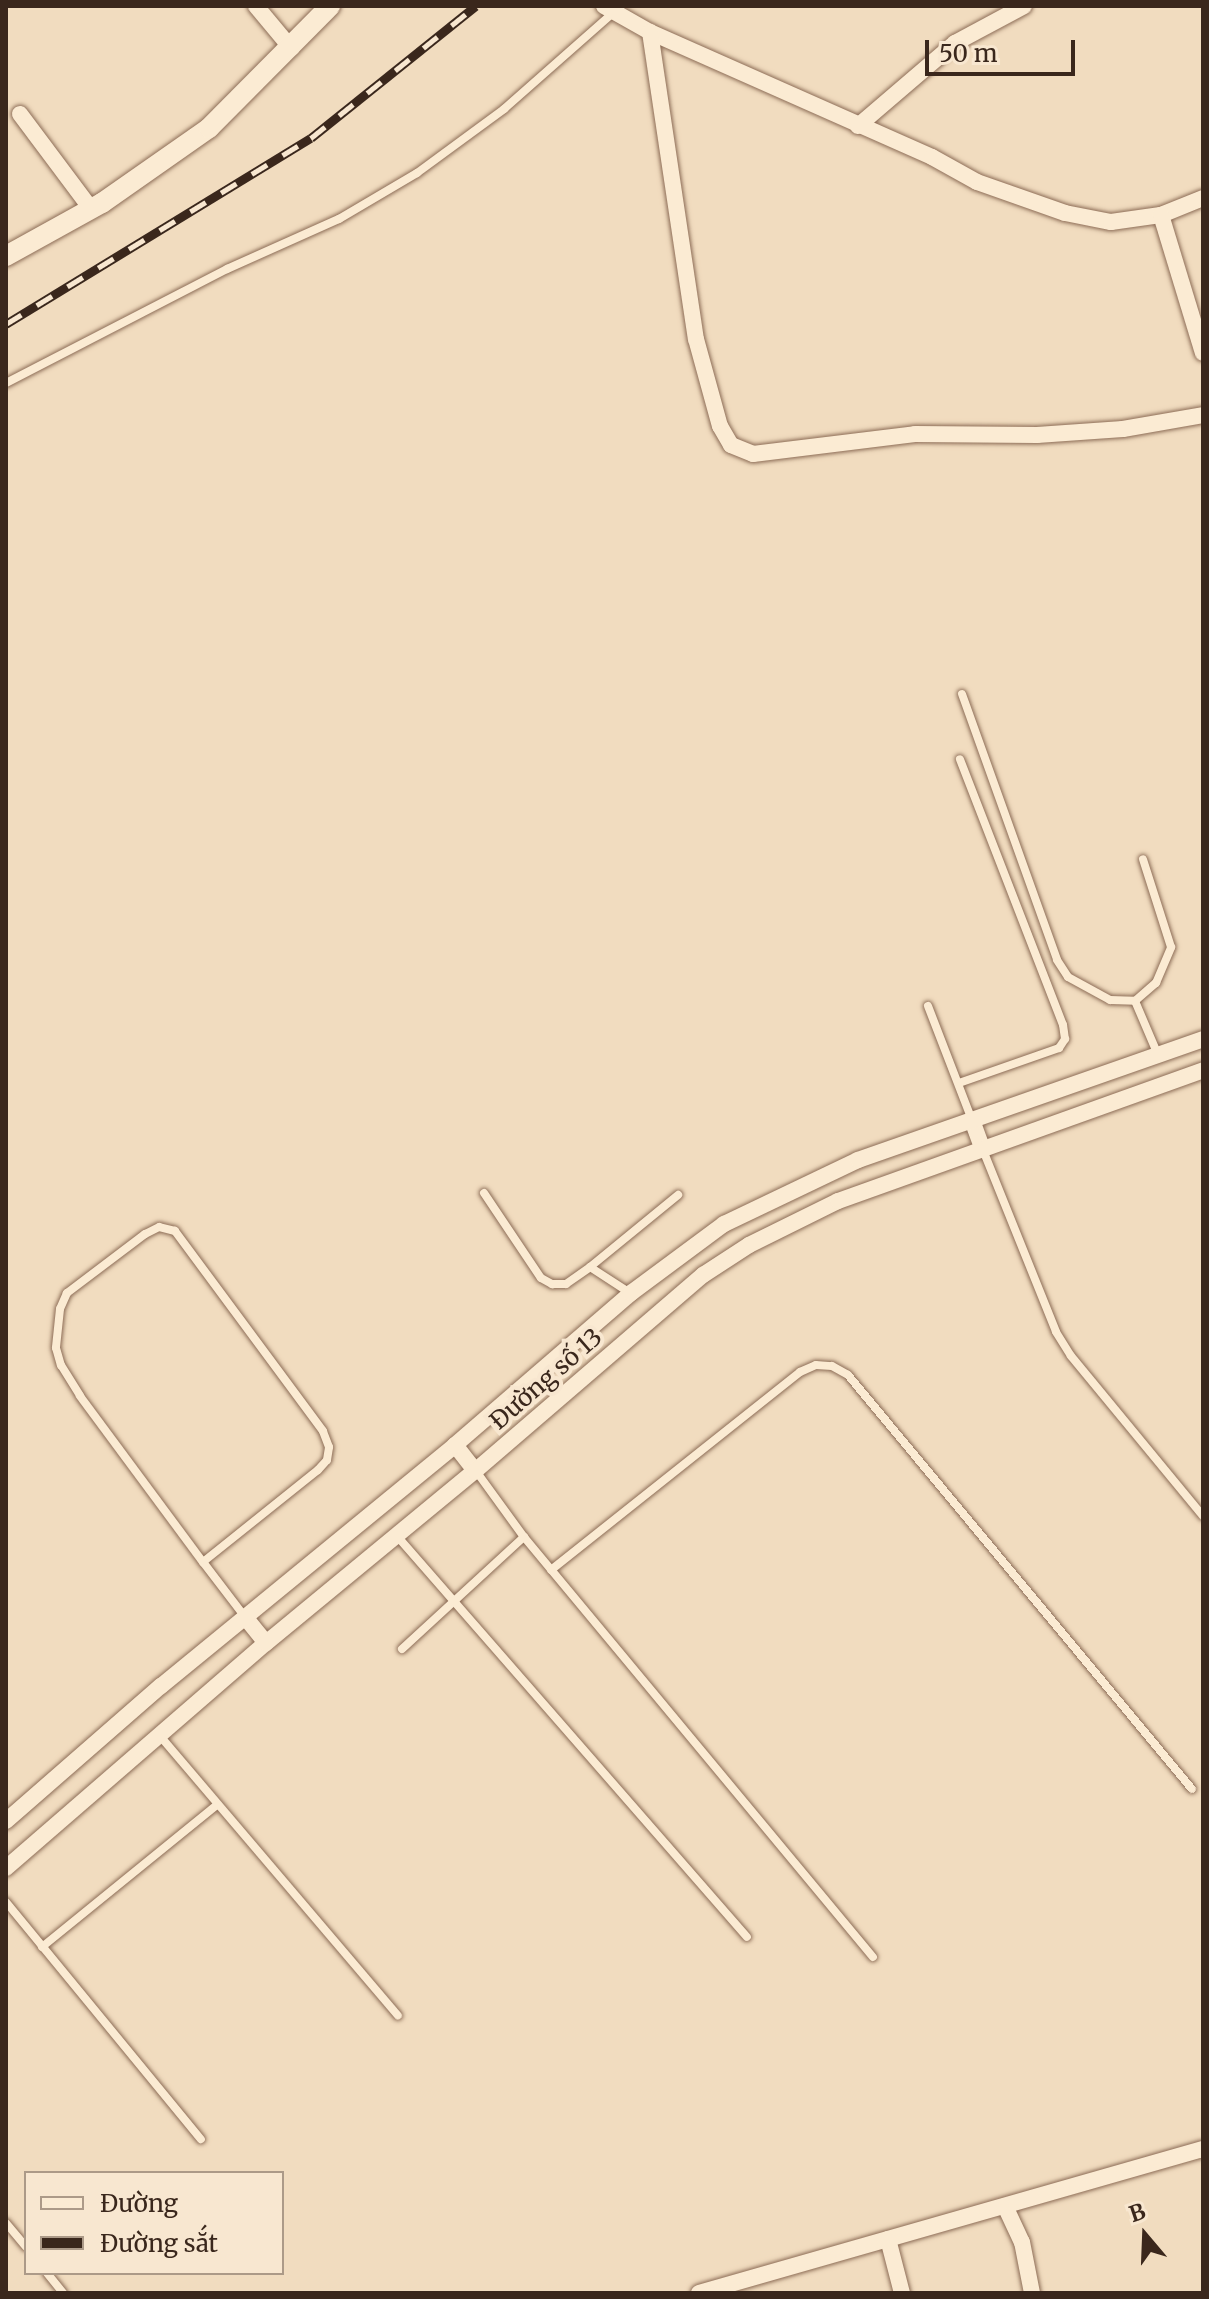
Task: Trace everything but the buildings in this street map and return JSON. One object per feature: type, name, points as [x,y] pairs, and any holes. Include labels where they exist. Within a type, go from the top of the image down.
[{"type":"street","points":[[256,6],[291,48]]},
{"type":"street","points":[[6,256],[91,209],[209,128],[330,6]]},
{"type":"street","points":[[858,126],[955,43],[1024,6]]},
{"type":"street","points":[[610,9],[650,32],[932,157],[977,182],[1065,213],[1111,222],[1161,215],[1203,198]]},
{"type":"street","points":[[650,32],[696,339],[720,426],[731,445],[753,454],[915,434],[1024,436],[1123,429],[1203,415]]},
{"type":"street","points":[[20,114],[91,209]]},
{"type":"street","points":[[1161,215],[1203,353]]},
{"type":"street","name":"Đường số 13","points":[[6,1821],[245,1617],[455,1445],[631,1293],[724,1224],[858,1160],[1203,1039]]},
{"type":"street","name":"Đường số 13","points":[[6,1868],[266,1643],[475,1471],[703,1275],[749,1245],[838,1201],[1203,1070]]},
{"type":"street","points":[[972,1120],[983,1150]]},
{"type":"street","points":[[455,1445],[475,1471]]},
{"type":"street","points":[[245,1617],[266,1643]]},
{"type":"street","points":[[699,2293],[748,2286],[888,2239],[1203,2149]]},
{"type":"street","points":[[1005,2206],[1022,2242],[1032,2293]]},
{"type":"street","points":[[888,2239],[902,2293]]},
{"type":"lane","points":[[6,383],[227,269],[339,219],[417,173],[504,109],[610,9]]},
{"type":"lane","points":[[962,694],[1057,960],[1068,977],[1110,1000],[1135,1001],[1156,983],[1171,947],[1143,859]]},
{"type":"lane","points":[[959,1083],[1059,1048],[1065,1039],[1063,1025],[960,759]]},
{"type":"lane","points":[[1135,1001],[1158,1056]]},
{"type":"lane","points":[[928,1006],[972,1120]]},
{"type":"lane","points":[[983,1150],[1056,1332],[1071,1356],[1203,1516]]},
{"type":"lane","points":[[484,1193],[541,1278],[552,1284],[566,1284],[678,1195]]},
{"type":"lane","points":[[203,1562],[318,1470],[327,1460],[329,1447],[323,1431],[175,1231],[159,1227],[67,1293],[60,1309],[56,1348],[61,1365],[80,1396],[203,1562],[245,1617]]},
{"type":"lane","points":[[590,1267],[631,1293]]},
{"type":"lane","points":[[551,1570],[800,1372],[816,1365],[832,1366],[848,1375],[1192,1789]]},
{"type":"lane","points":[[475,1471],[551,1570],[873,1957]]},
{"type":"lane","points":[[397,1536],[747,1937]]},
{"type":"lane","points":[[402,1649],[524,1537]]},
{"type":"lane","points":[[160,1736],[398,2016]]},
{"type":"lane","points":[[42,1947],[217,1805]]},
{"type":"lane","points":[[6,1902],[201,2139]]},
{"type":"lane","points":[[6,2223],[24,2245]]},
{"type":"lane","points":[[49,2275],[63,2293]]},
{"type":"railway","points":[[6,324],[311,138],[476,6]]}]
